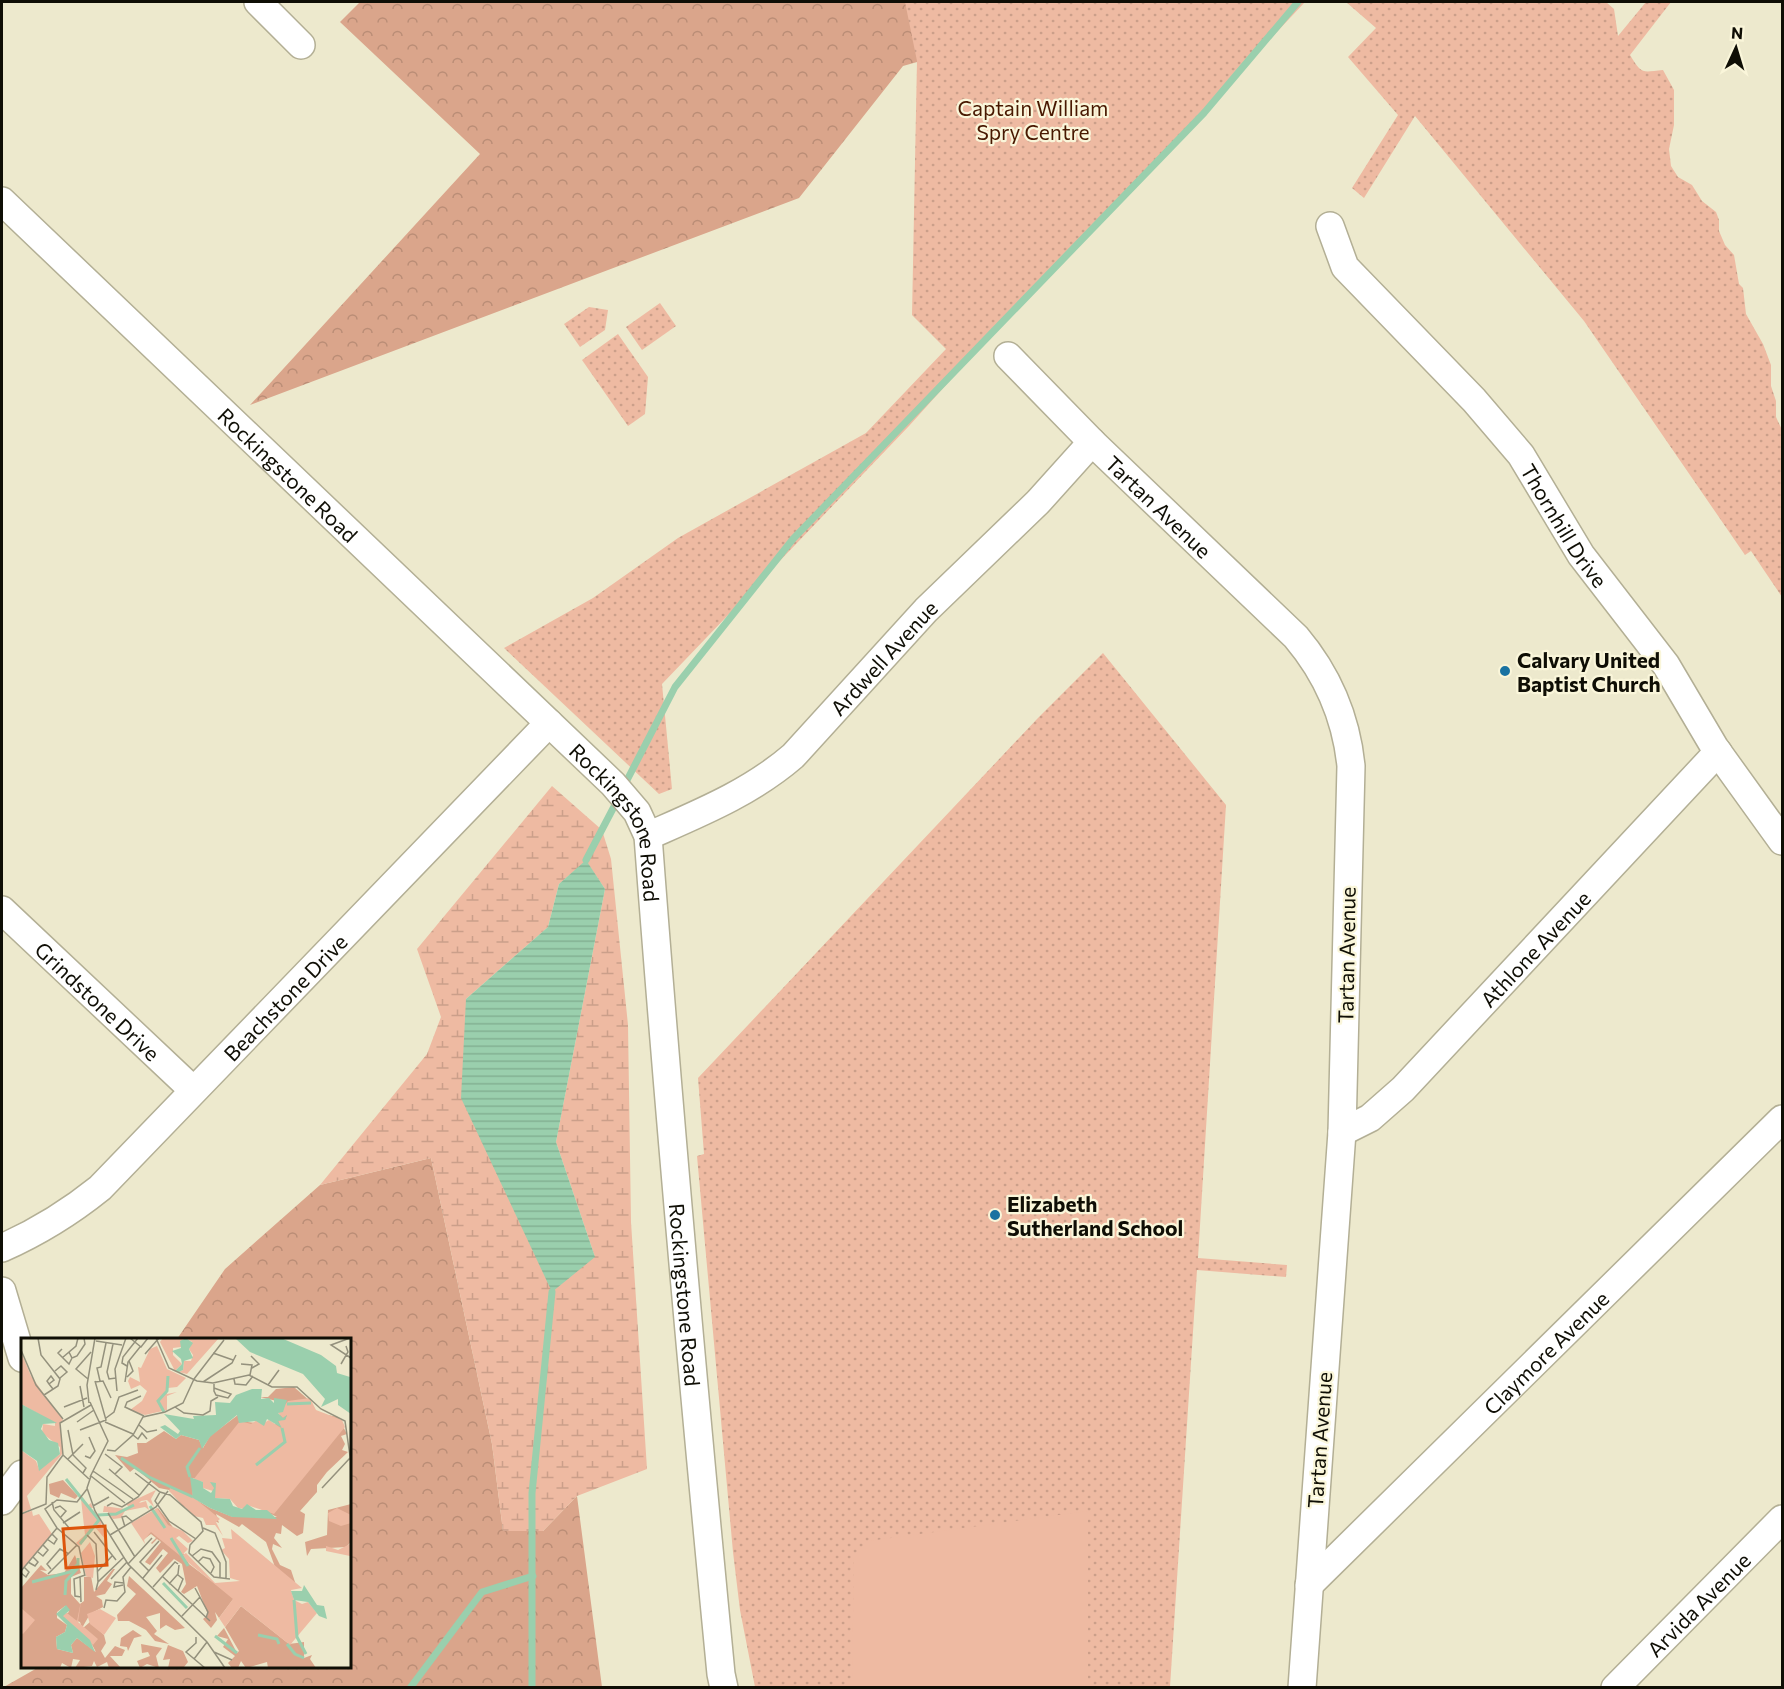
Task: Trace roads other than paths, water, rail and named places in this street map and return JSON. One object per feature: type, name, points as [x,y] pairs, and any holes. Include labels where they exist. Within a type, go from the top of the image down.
[{"type":"street","points":[[258,2],[301,45]]},
{"type":"street","name":"Rockingstone Road","points":[[2,201],[549,723],[619,791],[637,812],[648,836],[689,1344],[724,1688]]},
{"type":"street","name":"Thornhill Drive","points":[[1330,226],[1345,267],[1474,400],[1521,455],[1581,555],[1666,665],[1718,752],[1782,841]]},
{"type":"street","name":"Tartan Avenue","points":[[1008,356],[1092,442],[1296,637],[1322,671],[1340,710],[1346,730],[1351,766],[1342,1132],[1302,1688]]},
{"type":"street","name":"Ardwell Avenue","points":[[648,836],[740,794],[770,776],[793,756],[926,610],[1038,502],[1092,442]]},
{"type":"street","name":"Beachstone Drive","points":[[2,1248],[47,1226],[100,1188],[549,723]]},
{"type":"street","name":"Athlone Avenue","points":[[1342,1132],[1370,1118],[1402,1089],[1718,752]]},
{"type":"street","name":"Grindstone Drive","points":[[2,910],[194,1090]]},
{"type":"street","name":"Claymore Avenue","points":[[1309,1585],[1782,1119]]},
{"type":"street","points":[[2,1291],[21,1355]]},
{"type":"street","points":[[2,1501],[21,1475]]},
{"type":"street","name":"Arvida Avenue","points":[[1615,1688],[1782,1519]]},
{"type":"waterway","points":[[624,786],[675,687],[793,539],[1204,113],[1298,2]]},
{"type":"waterway","points":[[586,860],[618,799]]},
{"type":"waterway","points":[[532,1688],[532,1493],[552,1292]]},
{"type":"waterway","points":[[410,1688],[482,1592],[533,1576]]},
{"type":"place","name":"Calvary United Baptist Church","points":[[1505,671]]},
{"type":"place","name":"Elizabeth Sutherland School","points":[[995,1215]]},
{"type":"park label","name":"Captain William Spry Centre","points":[[1033,119]]}]
